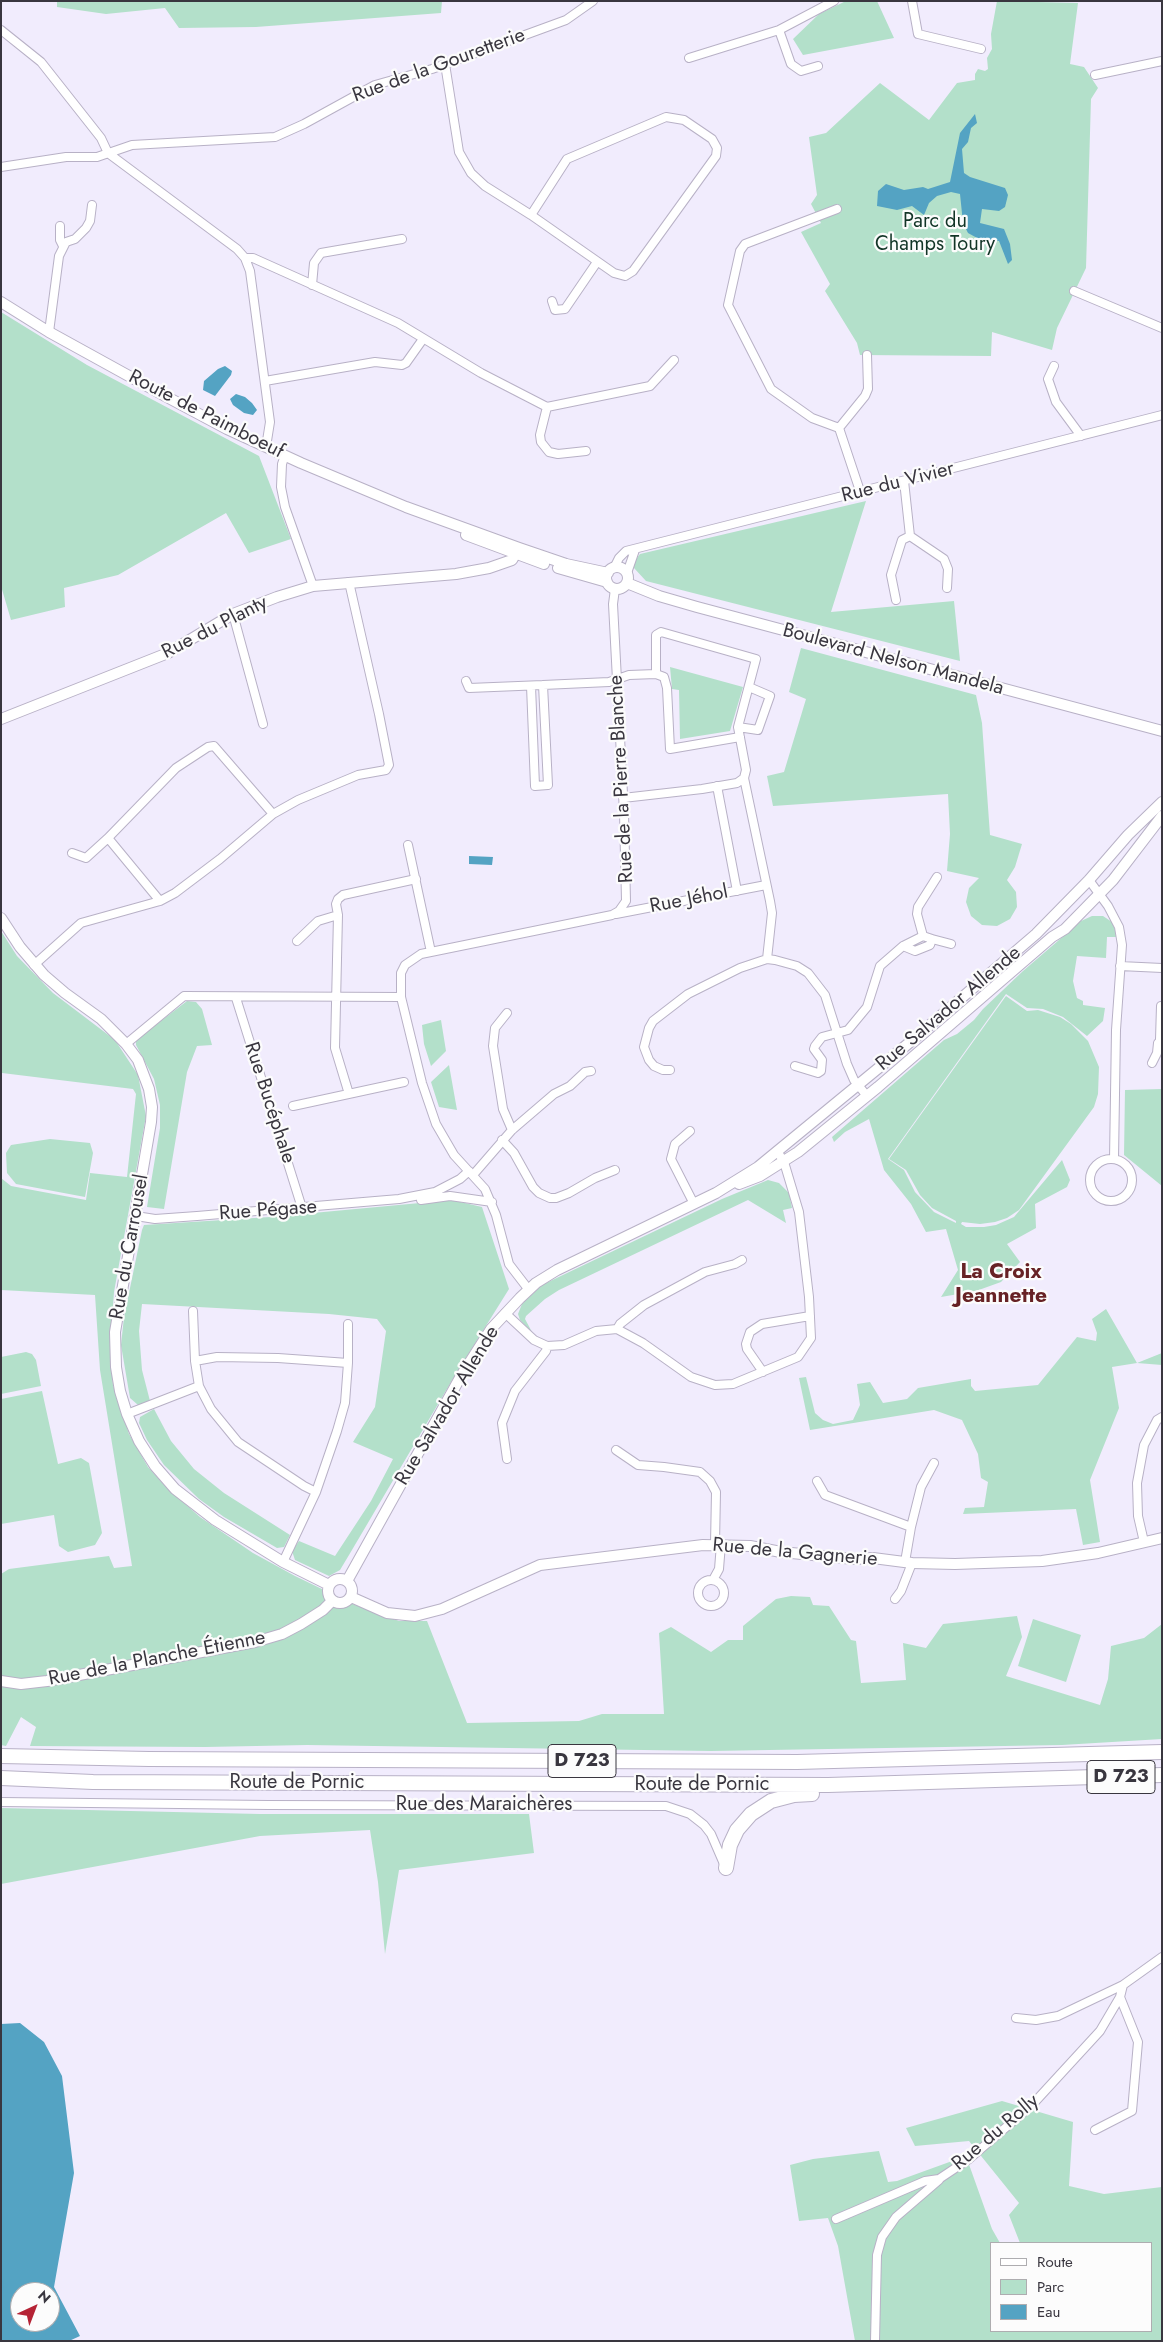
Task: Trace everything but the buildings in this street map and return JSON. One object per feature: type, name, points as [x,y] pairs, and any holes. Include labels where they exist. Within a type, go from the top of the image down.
[{"type":"highway","name":"Route de Pornic","points":[[1,1756],[149,1759],[806,1762],[1162,1752]]},
{"type":"highway","name":"Route de Pornic","points":[[1,1778],[102,1782],[864,1784],[1162,1775]]},
{"type":"highway","points":[[726,1868],[730,1845],[737,1830],[751,1814],[771,1800],[794,1795],[847,1792],[864,1784]]},
{"type":"street","name":"Rue de la Gouretterie","points":[[1,167],[66,157],[97,157],[132,145],[275,137],[304,124],[375,85],[445,64],[566,20],[593,1]]},
{"type":"street","points":[[689,58],[779,30],[834,1]]},
{"type":"street","points":[[912,1],[918,34],[981,49]]},
{"type":"street","points":[[1,30],[41,62],[102,138],[108,153],[237,249],[245,258],[250,271],[270,422],[266,447]]},
{"type":"street","points":[[779,30],[791,64],[801,71],[818,66]]},
{"type":"street","points":[[1095,75],[1162,61]]},
{"type":"street","points":[[445,64],[459,152],[471,173],[485,186],[531,215],[614,273],[625,276],[633,271],[716,156],[717,148],[712,140],[684,120],[666,117],[567,159],[531,215]]},
{"type":"street","points":[[49,332],[59,256],[63,246],[75,239],[86,228],[90,221],[92,205]]},
{"type":"street","points":[[837,210],[745,244],[740,251],[728,305],[771,389],[812,418],[839,428]]},
{"type":"street","points":[[60,226],[60,240],[63,246]]},
{"type":"street","points":[[312,286],[314,263],[321,254],[402,239]]},
{"type":"street","points":[[245,258],[253,258],[398,323],[423,339],[547,407],[650,386],[674,360]]},
{"type":"street","points":[[552,301],[555,310],[565,309],[597,262]]},
{"type":"street","points":[[1074,291],[1162,328]]},
{"type":"street","name":"Route de Paimboeuf","points":[[1,302],[49,332],[167,397],[266,447],[418,512],[518,552],[611,578]]},
{"type":"street","points":[[265,381],[374,362],[406,364],[423,339]]},
{"type":"street","points":[[839,428],[865,396],[868,389],[867,355]]},
{"type":"street","points":[[1054,366],[1048,379],[1056,402],[1081,436]]},
{"type":"street","points":[[547,407],[541,442],[549,452],[558,454],[586,450]]},
{"type":"street","name":"Rue du Vivier","points":[[611,578],[622,555],[634,550],[1162,415]]},
{"type":"street","points":[[839,428],[860,492]]},
{"type":"street","points":[[285,455],[282,464],[285,507],[313,586]]},
{"type":"street","points":[[904,481],[910,536],[944,559],[948,569],[947,588]]},
{"type":"street","points":[[896,600],[891,575],[902,540],[910,536]]},
{"type":"street","points":[[611,578],[622,588],[627,578],[634,550]]},
{"type":"street","name":"Rue du Planty","points":[[1,719],[168,653],[233,614],[313,586],[474,571],[507,562],[518,552]]},
{"type":"street","name":"Boulevard Nelson Mandela","points":[[611,578],[621,568],[627,578],[697,608],[1162,731]]},
{"type":"street","name":"Rue de la Pierre Blanche","points":[[611,578],[627,897],[619,911],[612,915]]},
{"type":"street","points":[[34,965],[81,923],[160,901],[175,893],[220,859],[272,814],[298,800],[358,775],[386,770],[389,765],[349,582]]},
{"type":"street","points":[[233,614],[262,724]]},
{"type":"street","points":[[656,674],[656,635],[661,632],[756,659],[738,727],[746,770],[744,778],[772,913],[766,960]]},
{"type":"street","points":[[466,682],[469,688],[531,686],[609,682],[629,675],[656,674],[664,677],[670,749],[740,737]]},
{"type":"street","points":[[531,686],[535,786],[548,785],[543,685]]},
{"type":"street","points":[[738,727],[758,730],[770,696],[749,687]]},
{"type":"street","points":[[72,853],[86,858],[176,768],[208,747],[214,746],[218,749],[272,814]]},
{"type":"street","points":[[623,798],[737,783],[744,778]]},
{"type":"street","points":[[717,786],[738,891]]},
{"type":"street","name":"Rue Salvador Allende","points":[[347,1581],[461,1376],[485,1338],[505,1313],[528,1290],[557,1270],[716,1193],[758,1167],[1036,934],[1089,880],[1128,835],[1162,802]]},
{"type":"street","name":"Rue Salvador Allende","points":[[716,1193],[760,1176],[784,1162],[867,1096],[1052,938],[1065,929],[1099,895],[1162,816]]},
{"type":"street","points":[[108,838],[160,901]]},
{"type":"street","points":[[408,845],[431,952]]},
{"type":"street","points":[[923,936],[917,914],[918,907],[937,877]]},
{"type":"street","points":[[348,1094],[334,1048],[338,915],[336,904],[343,895],[416,879]]},
{"type":"street","points":[[1089,880],[1108,906],[1119,927],[1122,945],[1116,1030],[1114,1159]]},
{"type":"street","name":"Rue Jéhol","points":[[612,915],[766,885]]},
{"type":"street","points":[[297,941],[318,921],[338,915]]},
{"type":"street","points":[[528,1290],[509,1264],[492,1202],[481,1183],[448,1145],[430,1109],[401,997],[401,973],[405,965],[421,954],[612,915]]},
{"type":"street","name":"Rue du Carrousel","points":[[1,918],[34,965],[65,994],[101,1019],[126,1044],[138,1060],[147,1080],[152,1107],[136,1216],[115,1332],[116,1367],[127,1414],[146,1452],[175,1488],[214,1520],[283,1562],[329,1585]]},
{"type":"street","points":[[795,1066],[818,1072],[821,1071],[822,1060],[814,1049],[815,1046],[822,1037],[848,1030],[867,1007],[880,966],[903,946],[923,936],[951,944]]},
{"type":"street","points":[[903,946],[915,951],[930,945],[932,939]]},
{"type":"street","points":[[670,1070],[663,1070],[654,1066],[648,1060],[644,1047],[653,1021],[688,994],[740,968],[766,960],[797,966],[816,982],[825,995],[847,1064],[867,1096]]},
{"type":"street","points":[[1120,966],[1162,968]]},
{"type":"street","points":[[126,1044],[184,996],[236,998],[401,997]]},
{"type":"street","name":"Rue Bucéphale","points":[[236,998],[302,1208]]},
{"type":"street","points":[[1152,1063],[1158,1053],[1161,1039],[1161,1006]]},
{"type":"street","points":[[507,1013],[496,1028],[493,1046],[503,1109],[512,1130]]},
{"type":"street","name":"Rue Pégase","points":[[136,1216],[154,1218],[197,1216],[302,1208],[399,1200],[435,1192],[471,1173],[512,1130],[554,1094],[570,1086],[585,1072],[591,1071]]},
{"type":"street","points":[[293,1106],[404,1082]]},
{"type":"street","points":[[690,1131],[680,1137],[675,1144],[671,1152],[671,1159],[694,1204]]},
{"type":"street","points":[[502,1140],[514,1153],[533,1187],[539,1193],[550,1198],[556,1198],[569,1193],[595,1178],[615,1170]]},
{"type":"street","points":[[505,1313],[534,1340],[547,1346],[564,1345],[596,1331],[617,1329],[643,1344],[691,1377],[705,1383],[733,1384],[788,1362],[801,1354],[811,1338],[810,1316],[799,1212],[784,1162],[777,1150]]},
{"type":"street","points":[[1114,1159],[1128,1167],[1132,1180],[1125,1196],[1109,1201],[1094,1193],[1090,1177],[1098,1163],[1114,1159]]},
{"type":"street","name":"Rue Pégase","points":[[399,1200],[412,1201],[450,1196],[492,1202]]},
{"type":"street","points":[[617,1329],[620,1324],[644,1305],[705,1272],[735,1264],[742,1260]]},
{"type":"street","points":[[193,1311],[195,1361],[199,1386],[211,1409],[238,1442],[316,1492]]},
{"type":"street","points":[[763,1372],[747,1349],[746,1344],[750,1332],[762,1324],[810,1316]]},
{"type":"street","points":[[283,1562],[316,1492],[345,1403],[348,1324]]},
{"type":"street","points":[[507,1459],[502,1423],[515,1392],[547,1346]]},
{"type":"street","points":[[195,1361],[217,1357],[278,1358],[348,1363]]},
{"type":"street","points":[[127,1414],[199,1386]]},
{"type":"street","points":[[1144,1542],[1138,1516],[1137,1483],[1144,1445],[1157,1420],[1162,1417]]},
{"type":"street","points":[[616,1450],[638,1465],[700,1472],[710,1481],[716,1492],[719,1569],[713,1580]]},
{"type":"street","points":[[895,1599],[901,1591],[909,1563],[911,1527],[921,1487],[934,1463]]},
{"type":"street","points":[[817,1481],[825,1495],[911,1527]]},
{"type":"street","name":"Rue de la Gagnerie","points":[[351,1598],[387,1613],[415,1616],[442,1609],[540,1565],[718,1544],[790,1553],[909,1563],[955,1564],[1042,1561],[1098,1553],[1162,1538]]},
{"type":"street","points":[[336,1579],[347,1581],[352,1587],[351,1598],[342,1604],[332,1601],[328,1595],[329,1585],[336,1579]]},
{"type":"street","name":"Rue de la Planche Étienne","points":[[1,1681],[21,1684],[47,1681],[255,1642],[282,1634],[301,1624],[323,1610],[332,1601]]},
{"type":"street","name":"Rue des Maraichères","points":[[1,1802],[666,1806],[690,1814],[704,1825],[711,1834],[726,1868]]},
{"type":"street","points":[[1016,2018],[1036,2020],[1058,2016],[1122,1985],[1162,1957]]},
{"type":"street","name":"Rue du Rolly","points":[[836,2219],[925,2181],[939,2179],[969,2159],[1032,2105],[1100,2031],[1120,1997],[1122,1985]]},
{"type":"street","points":[[1095,2130],[1132,2111],[1138,2042],[1120,1997]]},
{"type":"street","points":[[875,2341],[877,2255],[882,2237],[896,2217],[939,2179]]},
{"type":"green space","points":[[57,1],[442,1],[441,13],[256,27],[179,28],[165,8],[106,14],[57,7]]},
{"type":"green space","points":[[846,1],[877,1],[894,38],[803,55],[793,39],[819,14]]},
{"type":"green space","name":"Parc du Champs Toury","points":[[997,1],[1078,3],[1070,64],[1084,67],[1098,88],[1091,99],[1086,268],[1057,328],[1052,350],[992,332],[991,356],[860,355],[857,343],[825,291],[830,284],[801,232],[821,223],[811,204],[817,195],[809,137],[826,133],[880,83],[929,120],[957,83],[975,80],[975,74],[978,69],[985,71],[988,69],[987,58],[992,49],[991,34]]},
{"type":"green space","points":[[1,312],[87,365],[259,456],[291,539],[249,553],[226,513],[118,575],[64,588],[65,607],[11,620],[1,586]]},
{"type":"green space","points":[[866,501],[831,612],[954,601],[960,661],[646,581],[634,568],[633,563],[640,554]]},
{"type":"green space","points":[[801,648],[976,695],[982,723],[990,835],[1022,844],[1015,867],[1007,880],[1016,892],[1017,907],[1010,919],[997,926],[982,925],[971,916],[966,902],[969,888],[979,878],[947,871],[950,834],[948,794],[773,806],[767,776],[784,772],[806,699],[789,692]]},
{"type":"green space","points":[[670,667],[743,687],[730,731],[680,739],[679,690],[672,689]]},
{"type":"green space","points":[[1092,916],[1103,916],[1112,922],[1116,937],[1107,937],[1106,958],[1077,956],[1073,981],[1077,998],[1083,1001],[1083,1005],[1105,1008],[1103,1021],[1087,1036],[1063,1017],[1043,1009],[1027,1008],[1006,994],[888,1159],[904,1170],[915,1192],[934,1212],[956,1223],[956,1221],[932,1208],[920,1195],[906,1170],[889,1159],[1006,996],[1027,1011],[1038,1010],[1060,1017],[1071,1024],[1088,1041],[1099,1067],[1098,1094],[1094,1107],[1019,1210],[1007,1218],[995,1222],[980,1224],[962,1222],[961,1224],[966,1227],[984,1227],[996,1225],[1014,1217],[1062,1160],[1070,1180],[1067,1187],[1035,1204],[1036,1228],[1007,1244],[1020,1262],[1001,1282],[976,1291],[941,1297],[958,1270],[946,1229],[926,1232],[911,1204],[884,1170],[869,1119],[845,1132],[834,1142],[832,1137],[944,1040],[957,1034],[974,1020],[1023,971],[1081,921]]},
{"type":"green space","points":[[1,931],[17,956],[53,993],[115,1040],[138,1075],[146,1116],[114,1292],[110,1347],[113,1385],[129,1434],[148,1467],[166,1487],[200,1517],[253,1553],[355,1605],[399,1621],[427,1621],[467,1723],[579,1721],[602,1714],[664,1714],[659,1633],[671,1627],[711,1652],[728,1640],[743,1640],[743,1626],[776,1599],[791,1596],[810,1597],[813,1605],[829,1606],[851,1640],[856,1641],[861,1683],[906,1680],[903,1643],[926,1648],[943,1624],[1017,1616],[1022,1637],[1006,1676],[1100,1705],[1108,1679],[1111,1646],[1144,1638],[1162,1624],[1162,1739],[1062,1745],[711,1751],[307,1745],[205,1747],[30,1746],[36,1727],[21,1717],[6,1746],[1,1745],[1,1574],[9,1569],[109,1556],[114,1568],[132,1566],[100,1370],[95,1295],[1,1290],[1,1178],[11,1186],[86,1200],[90,1173],[127,1177],[136,1094],[133,1089],[2,1073]]},
{"type":"green space","points":[[187,1001],[196,1002],[202,1009],[212,1045],[197,1046],[187,1072],[164,1209],[147,1207],[160,1128],[160,1105],[154,1079],[136,1045],[136,1040]]},
{"type":"green space","points":[[441,1020],[446,1051],[431,1066],[424,1044],[422,1025]]},
{"type":"green space","points":[[449,1065],[457,1110],[439,1107],[431,1082]]},
{"type":"green space","points":[[1162,1089],[1162,1186],[1124,1155],[1125,1090]]},
{"type":"green space","points":[[50,1139],[90,1143],[93,1153],[85,1197],[16,1184],[7,1173],[6,1153],[11,1145]]},
{"type":"green space","points":[[768,1180],[779,1183],[789,1193],[792,1208],[783,1210],[786,1223],[748,1200],[559,1290],[545,1299],[526,1316],[525,1319],[532,1332],[520,1320],[518,1314],[522,1304],[542,1285],[722,1199]]},
{"type":"green space","points":[[452,1200],[482,1207],[509,1289],[454,1377],[340,1570],[329,1576],[295,1560],[292,1551],[299,1541],[335,1556],[371,1501],[393,1459],[353,1442],[375,1407],[386,1331],[377,1319],[329,1314],[142,1304],[139,1331],[142,1370],[150,1401],[138,1405],[130,1398],[121,1345],[124,1317],[142,1230],[144,1225],[270,1217]]},
{"type":"green space","points":[[1106,1309],[1137,1363],[1112,1367],[1119,1408],[1090,1480],[1100,1542],[1083,1545],[1076,1509],[963,1514],[965,1508],[984,1507],[988,1482],[981,1478],[978,1454],[962,1420],[934,1410],[810,1430],[799,1378],[806,1377],[815,1413],[823,1420],[833,1424],[853,1420],[860,1405],[857,1384],[870,1382],[883,1403],[907,1399],[918,1388],[971,1379],[971,1386],[975,1391],[1038,1385],[1077,1337],[1096,1341],[1097,1333],[1092,1319]]},
{"type":"green space","points":[[26,1352],[32,1354],[36,1360],[41,1386],[1,1394],[1,1357]]},
{"type":"green space","points":[[1162,1353],[1162,1365],[1137,1363]]},
{"type":"green space","points":[[42,1391],[58,1464],[81,1458],[89,1463],[102,1533],[95,1545],[68,1552],[59,1546],[54,1515],[1,1524],[1,1399]]},
{"type":"green space","points":[[154,1409],[171,1441],[194,1469],[224,1493],[290,1535],[284,1547],[277,1548],[224,1517],[199,1499],[164,1465],[147,1440],[139,1423],[140,1417]]},
{"type":"green space","points":[[1033,1619],[1081,1635],[1066,1682],[1018,1666]]},
{"type":"green space","points":[[1,1808],[260,1814],[529,1814],[534,1853],[399,1870],[385,1954],[378,1882],[370,1830],[260,1836],[1,1884]]},
{"type":"green space","points":[[1002,2101],[1073,2122],[1069,2186],[1104,2194],[1162,2187],[1162,2341],[855,2341],[838,2246],[828,2218],[799,2221],[790,2165],[813,2159],[879,2151],[888,2182],[897,2181],[966,2156],[992,2229],[999,2242],[990,2242],[990,2332],[1153,2332],[1153,2242],[1020,2242],[1009,2215],[1019,2203],[969,2141],[915,2146],[906,2128]]},
{"type":"water","points":[[975,114],[977,123],[971,128],[968,142],[962,149],[964,173],[970,177],[1005,188],[1008,195],[1005,207],[999,211],[982,209],[980,223],[1004,229],[1010,244],[1012,260],[1008,264],[999,241],[979,239],[968,233],[963,223],[960,194],[951,192],[937,196],[929,203],[924,215],[912,206],[897,210],[877,206],[878,191],[886,184],[904,190],[923,187],[928,189],[950,182],[960,133]]},
{"type":"water","points":[[225,366],[232,371],[231,375],[215,396],[203,390],[204,381],[218,369]]},
{"type":"water","points":[[236,394],[245,397],[252,403],[257,410],[253,415],[244,413],[233,405],[230,399]]},
{"type":"water","points":[[469,856],[493,857],[492,865],[469,864]]},
{"type":"water","points":[[20,2023],[44,2042],[62,2076],[74,2173],[55,2282],[10,2282],[10,2332],[60,2332],[60,2298],[80,2336],[69,2341],[1,2341],[1,2024]]},
{"type":"district","name":"La Croix Jeannette","points":[[1001,1285]]}]
